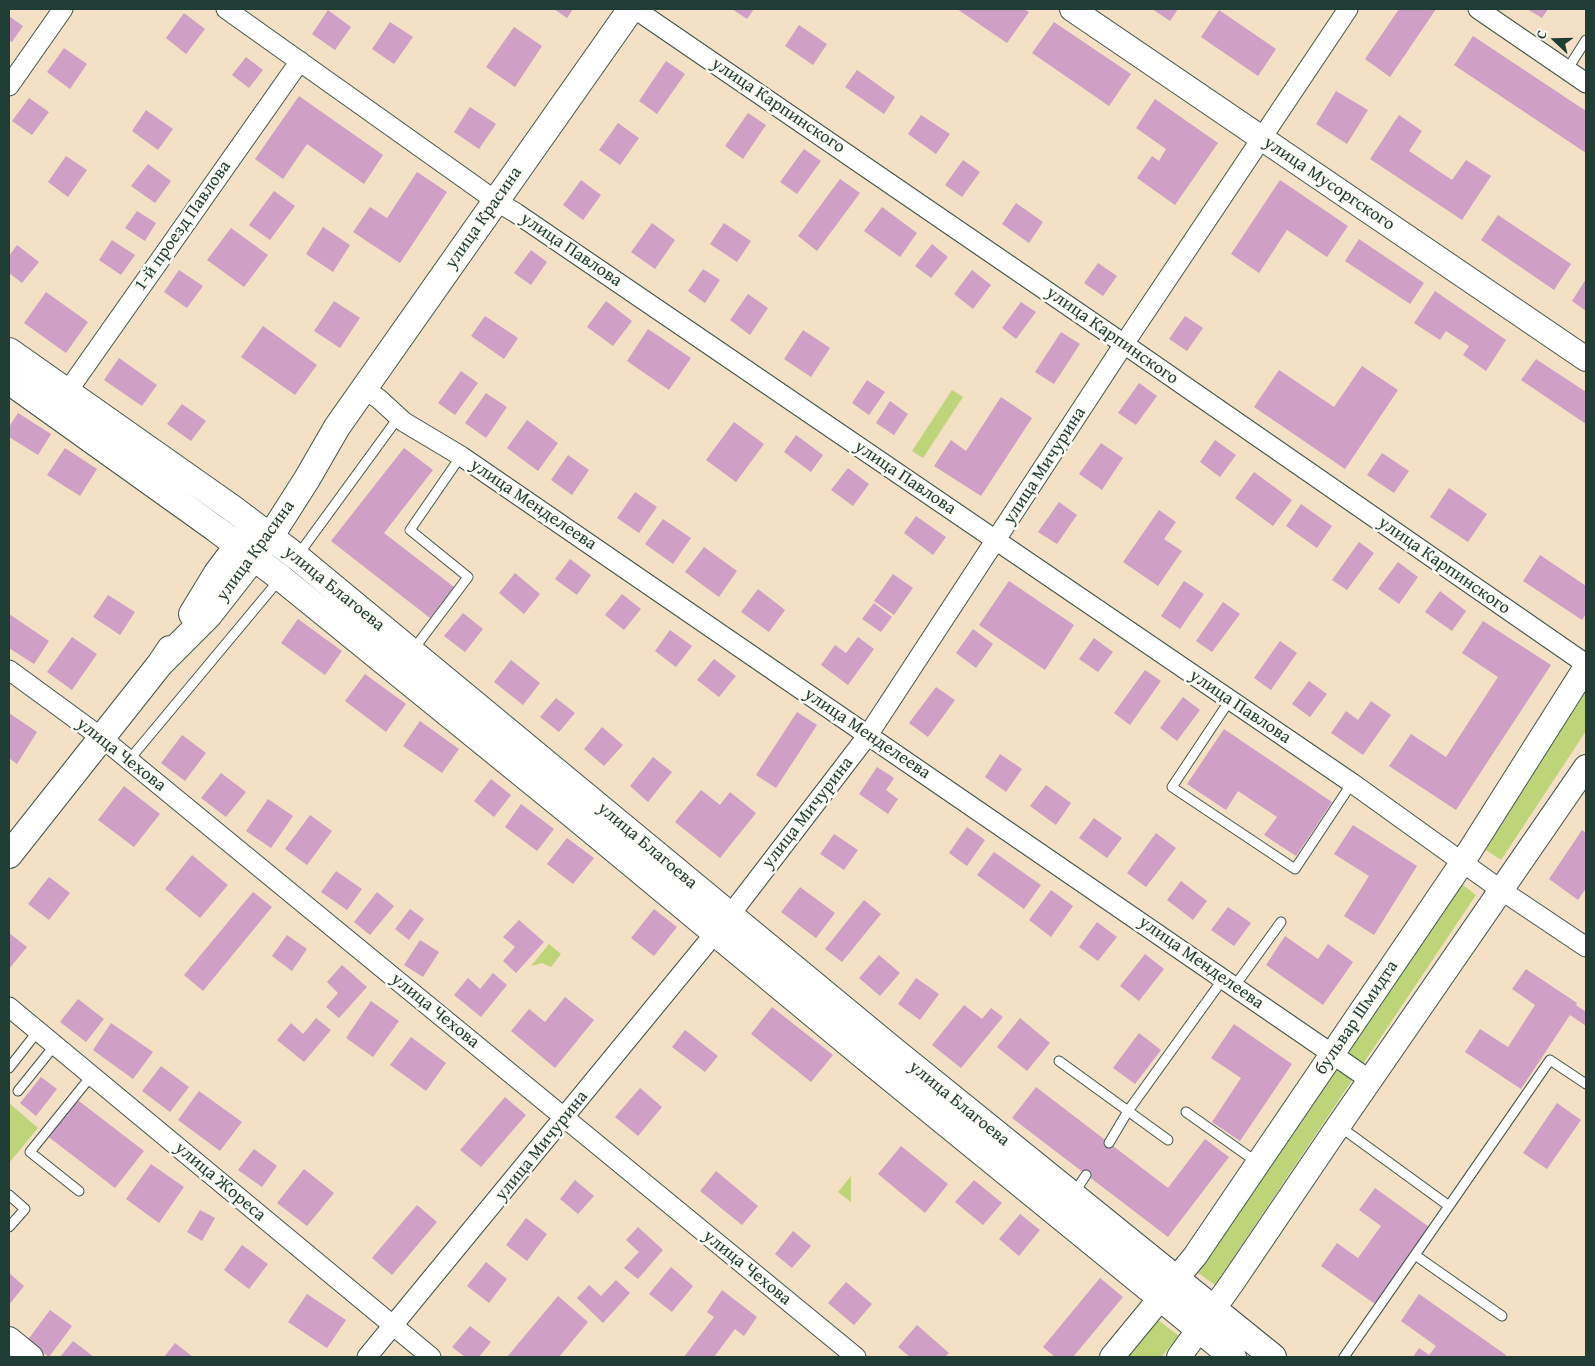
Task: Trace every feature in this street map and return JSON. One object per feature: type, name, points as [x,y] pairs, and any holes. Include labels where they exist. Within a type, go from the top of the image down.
[{"type":"main road","name":"улица Красина","points":[[9,855],[160,664],[217,573],[246,552],[307,479],[337,427],[630,9]]},
{"type":"main road","name":"улица Благоева","points":[[9,351],[232,508],[297,557],[731,926],[1168,1289],[1206,1320],[1272,1357]]},
{"type":"main road","name":"улица Благоева","points":[[9,381],[281,578],[694,916],[706,922],[722,920],[731,926],[892,1049],[1079,1185],[1168,1289]]},
{"type":"main road","name":"улица Благоева","points":[[1206,1320],[1233,1357]]},
{"type":"street","points":[[9,86],[63,9]]},
{"type":"street","name":"улица Павлова","points":[[226,9],[496,201],[516,212],[1352,783],[1462,863],[1586,947]]},
{"type":"street","name":"улица Карпинского","points":[[635,9],[1124,344],[1586,666]]},
{"type":"street","name":"улица Мусоргского","points":[[1072,9],[1586,359]]},
{"type":"street","name":"улица Мичурина","points":[[367,1357],[565,1118],[731,926],[868,735],[1124,344],[1348,9]]},
{"type":"street","points":[[1478,9],[1586,83]]},
{"type":"street","name":"1-й проезд Павлова","points":[[67,392],[300,61]]},
{"type":"street","name":"улица Менделеева","points":[[364,389],[379,399],[398,418],[461,456],[1370,1080]]},
{"type":"street","name":"бульвар Шмидта","points":[[1112,1357],[1195,1256],[1462,863],[1586,666]]},
{"type":"street","name":"улица Чехова","points":[[9,670],[102,738],[856,1357]]},
{"type":"street","points":[[1179,1357],[1586,767]]},
{"type":"street","name":"улица Жореса","points":[[9,1007],[431,1357]]},
{"type":"street","points":[[9,1339],[31,1357]]},
{"type":"lane","points":[[1567,70],[1586,40]]},
{"type":"lane","points":[[297,557],[398,418]]},
{"type":"lane","points":[[412,653],[468,577],[410,530],[461,456]]},
{"type":"lane","points":[[129,760],[281,578]]},
{"type":"lane","points":[[1230,700],[1172,787],[1295,869],[1352,783]]},
{"type":"lane","points":[[1109,1143],[1128,1111],[1229,983],[1281,922]]},
{"type":"lane","points":[[9,1068],[38,1031]]},
{"type":"lane","points":[[18,1091],[55,1045]]},
{"type":"lane","points":[[1344,1357],[1550,1060],[1586,1084]]},
{"type":"lane","points":[[1059,1061],[1168,1140]]},
{"type":"lane","points":[[79,1191],[30,1152],[92,1075]]},
{"type":"lane","points":[[1186,1112],[1258,1164]]},
{"type":"lane","points":[[1339,1125],[1449,1206]]},
{"type":"lane","points":[[9,1195],[25,1209],[9,1227]]},
{"type":"lane","points":[[1415,1255],[1502,1316]]},
{"type":"green space","points":[[952,390],[963,397],[923,458],[912,451]]},
{"type":"green space","points":[[1586,684],[1586,731],[1501,860],[1480,846]]},
{"type":"green space","points":[[1458,881],[1476,895],[1215,1285],[1197,1272]]},
{"type":"green space","points":[[549,944],[561,954],[551,967],[542,963],[531,966]]},
{"type":"green space","points":[[9,1103],[38,1128],[9,1163]]},
{"type":"green space","points":[[851,1176],[851,1202],[838,1192]]},
{"type":"green space","points":[[1158,1320],[1179,1336],[1161,1357],[1127,1357]]},
{"type":"building","points":[[554,9],[573,9],[567,18]]},
{"type":"building","points":[[732,9],[754,9],[747,19]]},
{"type":"building","points":[[957,9],[1024,9],[1029,12],[1007,43]]},
{"type":"building","points":[[1152,9],[1178,9],[1170,21]]},
{"type":"building","points":[[1399,9],[1436,9],[1390,77],[1365,59]]},
{"type":"building","points":[[1527,9],[1548,9],[1542,18]]},
{"type":"building","points":[[328,10],[351,27],[335,50],[312,34]]},
{"type":"building","points":[[1219,10],[1276,49],[1258,76],[1201,37]]},
{"type":"building","points":[[184,13],[205,29],[186,54],[166,38]]},
{"type":"building","points":[[9,16],[23,26],[12,42],[9,40]]},
{"type":"building","points":[[390,22],[413,37],[394,64],[372,49]]},
{"type":"building","points":[[1054,22],[1131,74],[1109,106],[1032,53]]},
{"type":"building","points":[[799,25],[827,44],[813,65],[785,46]]},
{"type":"building","points":[[514,27],[542,46],[515,87],[486,67]]},
{"type":"building","points":[[1473,36],[1586,111],[1586,153],[1454,65]]},
{"type":"building","points":[[64,48],[87,64],[70,89],[47,72]]},
{"type":"building","points":[[246,57],[263,70],[249,88],[232,75]]},
{"type":"building","points":[[666,61],[685,74],[657,114],[639,101]]},
{"type":"building","points":[[857,70],[895,97],[884,114],[845,87]]},
{"type":"building","points":[[1336,91],[1368,110],[1347,144],[1316,124]]},
{"type":"building","points":[[299,96],[383,155],[364,184],[307,144],[283,179],[255,159]]},
{"type":"building","points":[[29,98],[49,112],[32,135],[12,121]]},
{"type":"building","points":[[1155,99],[1218,143],[1175,205],[1137,178],[1152,156],[1159,161],[1166,149],[1136,128]]},
{"type":"building","points":[[470,107],[496,124],[479,149],[454,132]]},
{"type":"building","points":[[146,110],[173,129],[158,150],[132,131]]},
{"type":"building","points":[[748,113],[766,125],[743,159],[725,146]]},
{"type":"building","points":[[921,115],[950,134],[936,154],[908,134]]},
{"type":"building","points":[[1399,115],[1422,131],[1409,151],[1452,180],[1466,160],[1491,176],[1462,220],[1370,159]]},
{"type":"building","points":[[618,123],[639,138],[620,165],[599,150]]},
{"type":"building","points":[[804,149],[821,161],[797,194],[780,182]]},
{"type":"building","points":[[66,156],[87,170],[68,197],[48,182]]},
{"type":"building","points":[[963,160],[980,172],[962,197],[945,185]]},
{"type":"building","points":[[148,164],[171,181],[155,203],[131,186]]},
{"type":"building","points":[[417,172],[447,192],[400,263],[353,232],[370,207],[387,218]]},
{"type":"building","points":[[840,179],[860,193],[817,251],[798,236]]},
{"type":"building","points":[[581,180],[601,195],[583,220],[563,205]]},
{"type":"building","points":[[1280,180],[1348,226],[1327,257],[1287,230],[1259,273],[1231,254]]},
{"type":"building","points":[[274,191],[295,206],[270,240],[249,225]]},
{"type":"building","points":[[1016,203],[1043,222],[1029,243],[1002,224]]},
{"type":"building","points":[[882,207],[917,233],[900,257],[864,231]]},
{"type":"building","points":[[137,211],[156,223],[145,241],[125,228]]},
{"type":"building","points":[[1498,215],[1571,264],[1554,290],[1481,240]]},
{"type":"building","points":[[652,223],[675,240],[655,269],[631,252]]},
{"type":"building","points":[[724,223],[751,241],[737,262],[710,244]]},
{"type":"building","points":[[323,227],[350,245],[333,272],[306,254]]},
{"type":"building","points":[[231,228],[268,255],[244,287],[207,260]]},
{"type":"building","points":[[1359,239],[1424,283],[1410,304],[1345,261]]},
{"type":"building","points":[[112,240],[135,255],[121,275],[99,260]]},
{"type":"building","points":[[932,244],[948,257],[931,278],[915,266]]},
{"type":"building","points":[[17,245],[39,262],[22,283],[9,273],[9,256]]},
{"type":"building","points":[[531,250],[547,262],[531,285],[514,273]]},
{"type":"building","points":[[1098,263],[1117,276],[1103,296],[1084,283]]},
{"type":"building","points":[[703,269],[720,280],[705,303],[688,291]]},
{"type":"building","points":[[179,270],[203,286],[187,308],[164,292]]},
{"type":"building","points":[[972,270],[991,285],[973,309],[954,294]]},
{"type":"building","points":[[1586,279],[1586,311],[1572,301]]},
{"type":"building","points":[[1435,291],[1506,340],[1486,371],[1463,355],[1469,346],[1446,331],[1440,340],[1414,323]]},
{"type":"building","points":[[46,292],[88,322],[66,353],[24,323]]},
{"type":"building","points":[[748,294],[768,308],[750,335],[730,320]]},
{"type":"building","points":[[334,301],[360,318],[340,348],[314,331]]},
{"type":"building","points":[[606,301],[632,321],[613,346],[587,327]]},
{"type":"building","points":[[1021,302],[1036,312],[1016,339],[1002,328]]},
{"type":"building","points":[[485,316],[518,338],[504,359],[471,336]]},
{"type":"building","points":[[1185,316],[1203,328],[1187,351],[1169,339]]},
{"type":"building","points":[[263,326],[317,365],[295,395],[241,357]]},
{"type":"building","points":[[648,329],[691,358],[669,390],[627,361]]},
{"type":"building","points":[[803,330],[830,348],[811,377],[784,359]]},
{"type":"building","points":[[1061,332],[1080,344],[1054,384],[1035,372]]},
{"type":"building","points":[[119,358],[157,385],[142,406],[104,380]]},
{"type":"building","points":[[1536,359],[1586,392],[1586,424],[1521,380]]},
{"type":"building","points":[[1362,366],[1398,390],[1345,469],[1254,407],[1279,370],[1334,407]]},
{"type":"building","points":[[461,371],[478,383],[455,415],[438,403]]},
{"type":"building","points":[[867,380],[885,392],[869,415],[852,403]]},
{"type":"building","points":[[1139,383],[1157,396],[1136,425],[1118,413]]},
{"type":"building","points":[[486,393],[507,407],[486,438],[465,423]]},
{"type":"building","points":[[1001,397],[1032,418],[981,496],[934,466],[951,440],[966,451]]},
{"type":"building","points":[[890,401],[908,414],[894,435],[876,423]]},
{"type":"building","points":[[182,404],[206,421],[191,441],[167,424]]},
{"type":"building","points":[[18,413],[51,434],[38,455],[9,437],[9,427]]},
{"type":"building","points":[[527,420],[558,443],[538,471],[507,448]]},
{"type":"building","points":[[734,422],[764,444],[736,482],[706,460]]},
{"type":"building","points":[[796,435],[823,455],[811,472],[784,452]]},
{"type":"building","points":[[1215,440],[1236,455],[1220,477],[1200,462]]},
{"type":"building","points":[[1101,443],[1123,458],[1102,490],[1079,474]]},
{"type":"building","points":[[65,448],[97,469],[80,496],[47,475]]},
{"type":"building","points":[[404,448],[433,470],[384,533],[454,587],[430,618],[331,541]]},
{"type":"building","points":[[1382,453],[1409,471],[1394,493],[1367,475]]},
{"type":"building","points":[[568,455],[589,470],[572,495],[551,480]]},
{"type":"building","points":[[848,468],[869,484],[853,506],[831,490]]},
{"type":"building","points":[[1254,472],[1292,500],[1273,526],[1235,498]]},
{"type":"building","points":[[1449,488],[1487,514],[1468,542],[1430,517]]},
{"type":"building","points":[[635,492],[657,507],[639,533],[617,518]]},
{"type":"building","points":[[1059,502],[1077,515],[1057,544],[1038,532]]},
{"type":"building","points":[[1301,504],[1332,526],[1317,548],[1286,526]]},
{"type":"building","points":[[1159,510],[1176,522],[1164,539],[1182,551],[1158,586],[1123,562]]},
{"type":"building","points":[[916,516],[946,537],[933,555],[904,533]]},
{"type":"building","points":[[663,519],[691,538],[673,564],[645,544]]},
{"type":"building","points":[[1359,542],[1374,553],[1347,590],[1332,580]]},
{"type":"building","points":[[704,547],[737,571],[719,597],[685,572]]},
{"type":"building","points":[[1540,555],[1586,586],[1586,614],[1582,620],[1523,581]]},
{"type":"building","points":[[570,559],[591,575],[577,595],[555,579]]},
{"type":"building","points":[[1398,562],[1418,577],[1399,604],[1378,589]]},
{"type":"building","points":[[515,573],[540,594],[524,614],[499,593]]},
{"type":"building","points":[[893,574],[913,588],[894,615],[874,601]]},
{"type":"building","points":[[1009,581],[1074,625],[1045,670],[979,625]]},
{"type":"building","points":[[1184,581],[1204,594],[1180,629],[1161,616]]},
{"type":"building","points":[[758,589],[785,610],[769,632],[741,612]]},
{"type":"building","points":[[1440,591],[1466,611],[1452,631],[1425,612]]},
{"type":"building","points":[[622,594],[641,609],[624,630],[605,615]]},
{"type":"building","points":[[108,595],[135,612],[120,635],[93,617]]},
{"type":"building","points":[[1223,602],[1240,614],[1212,652],[1196,641]]},
{"type":"building","points":[[874,603],[892,617],[881,632],[862,619]]},
{"type":"building","points":[[463,613],[483,629],[465,652],[444,636]]},
{"type":"building","points":[[9,614],[49,641],[34,664],[9,648]]},
{"type":"building","points":[[298,619],[342,651],[325,675],[281,643]]},
{"type":"building","points":[[1483,621],[1551,665],[1456,810],[1389,766],[1411,734],[1446,757],[1498,677],[1462,653]]},
{"type":"building","points":[[973,629],[993,644],[976,668],[956,653]]},
{"type":"building","points":[[670,630],[692,646],[676,667],[655,651]]},
{"type":"building","points":[[72,637],[97,654],[72,690],[47,672]]},
{"type":"building","points":[[858,637],[874,649],[848,685],[821,665],[835,645],[846,653]]},
{"type":"building","points":[[1094,638],[1113,652],[1098,672],[1079,659]]},
{"type":"building","points":[[1280,641],[1297,653],[1271,690],[1254,678]]},
{"type":"building","points":[[714,659],[736,676],[719,697],[697,680]]},
{"type":"building","points":[[511,660],[540,683],[523,705],[494,682]]},
{"type":"building","points":[[1145,670],[1161,681],[1130,725],[1114,713]]},
{"type":"building","points":[[365,674],[406,704],[386,732],[345,701]]},
{"type":"building","points":[[1309,681],[1327,694],[1310,717],[1292,704]]},
{"type":"building","points":[[936,687],[955,700],[928,737],[909,723]]},
{"type":"building","points":[[1183,697],[1200,710],[1177,741],[1160,728]]},
{"type":"building","points":[[556,698],[575,713],[559,732],[540,717]]},
{"type":"building","points":[[1371,701],[1391,715],[1363,755],[1331,733],[1346,711],[1358,720]]},
{"type":"building","points":[[797,712],[817,725],[776,788],[756,775]]},
{"type":"building","points":[[9,713],[37,732],[17,764],[9,758]]},
{"type":"building","points":[[420,721],[459,749],[442,773],[403,746]]},
{"type":"building","points":[[602,727],[623,745],[604,766],[584,749]]},
{"type":"building","points":[[1224,729],[1332,802],[1296,856],[1264,835],[1277,817],[1238,791],[1226,810],[1187,784]]},
{"type":"building","points":[[182,735],[206,753],[185,781],[161,763]]},
{"type":"building","points":[[1000,754],[1022,769],[1006,792],[985,777]]},
{"type":"building","points":[[653,757],[672,772],[648,802],[630,786]]},
{"type":"building","points":[[877,767],[894,778],[886,790],[898,799],[888,814],[859,794]]},
{"type":"building","points":[[221,773],[246,792],[226,817],[201,798]]},
{"type":"building","points":[[491,779],[511,795],[494,817],[474,801]]},
{"type":"building","points":[[1046,785],[1071,803],[1056,825],[1030,806]]},
{"type":"building","points":[[124,786],[160,814],[134,847],[98,820]]},
{"type":"building","points":[[701,790],[720,805],[730,792],[756,813],[720,858],[675,822]]},
{"type":"building","points":[[268,799],[293,816],[271,848],[246,831]]},
{"type":"building","points":[[521,804],[554,829],[537,851],[505,827]]},
{"type":"building","points":[[310,815],[332,831],[307,865],[285,849]]},
{"type":"building","points":[[1094,818],[1122,838],[1107,858],[1079,838]]},
{"type":"building","points":[[1353,825],[1417,866],[1374,935],[1344,916],[1369,876],[1334,854]]},
{"type":"building","points":[[967,827],[985,840],[967,866],[949,853]]},
{"type":"building","points":[[1582,830],[1586,833],[1586,888],[1578,900],[1549,879]]},
{"type":"building","points":[[1156,833],[1176,848],[1146,887],[1127,873]]},
{"type":"building","points":[[834,834],[858,850],[844,870],[820,854]]},
{"type":"building","points":[[567,838],[594,858],[573,884],[547,864]]},
{"type":"building","points":[[994,852],[1041,885],[1024,909],[977,875]]},
{"type":"building","points":[[192,855],[228,885],[200,918],[165,889]]},
{"type":"building","points":[[336,871],[362,889],[347,910],[321,892]]},
{"type":"building","points":[[49,877],[70,893],[49,920],[28,904]]},
{"type":"building","points":[[1181,881],[1207,901],[1193,920],[1167,900]]},
{"type":"building","points":[[800,887],[835,913],[816,938],[781,912]]},
{"type":"building","points":[[1051,890],[1073,906],[1051,937],[1029,920]]},
{"type":"building","points":[[253,892],[272,907],[203,991],[184,975]]},
{"type":"building","points":[[377,892],[394,906],[370,935],[354,922]]},
{"type":"building","points":[[864,900],[881,914],[842,962],[825,949]]},
{"type":"building","points":[[1228,907],[1251,923],[1234,946],[1211,930]]},
{"type":"building","points":[[410,909],[424,919],[409,940],[395,929]]},
{"type":"building","points":[[654,909],[677,927],[654,956],[631,938]]},
{"type":"building","points":[[519,920],[544,942],[516,973],[503,961],[515,947],[503,937]]},
{"type":"building","points":[[1097,922],[1117,937],[1098,961],[1079,947]]},
{"type":"building","points":[[9,933],[27,947],[9,969]]},
{"type":"building","points":[[287,935],[307,949],[292,971],[272,956]]},
{"type":"building","points":[[1285,936],[1318,959],[1328,944],[1353,962],[1323,1005],[1266,965]]},
{"type":"building","points":[[420,940],[439,952],[423,977],[404,965]]},
{"type":"building","points":[[1145,954],[1164,969],[1139,1001],[1120,986]]},
{"type":"building","points":[[879,955],[900,973],[880,996],[859,978]]},
{"type":"building","points":[[342,965],[367,987],[339,1018],[326,1007],[338,993],[327,982]]},
{"type":"building","points":[[1526,969],[1577,1003],[1576,1005],[1586,1012],[1586,1026],[1570,1015],[1521,1089],[1465,1052],[1480,1029],[1508,1047],[1535,1005],[1512,989]]},
{"type":"building","points":[[493,973],[507,985],[481,1017],[454,995],[468,978],[480,989]]},
{"type":"building","points":[[916,978],[939,994],[920,1020],[898,1004]]},
{"type":"building","points":[[565,997],[594,1020],[555,1068],[511,1031],[529,1009],[545,1022]]},
{"type":"building","points":[[78,999],[104,1019],[86,1042],[60,1022]]},
{"type":"building","points":[[371,1001],[399,1021],[373,1057],[346,1038]]},
{"type":"building","points":[[964,1005],[982,1019],[991,1008],[1003,1017],[961,1068],[932,1045]]},
{"type":"building","points":[[772,1007],[833,1055],[811,1082],[751,1034]]},
{"type":"building","points":[[316,1018],[331,1030],[304,1062],[277,1040],[291,1023],[303,1034]]},
{"type":"building","points":[[1020,1018],[1050,1043],[1027,1071],[997,1047]]},
{"type":"building","points":[[111,1023],[153,1052],[133,1079],[93,1050]]},
{"type":"building","points":[[1234,1024],[1292,1064],[1240,1141],[1212,1122],[1241,1078],[1211,1058]]},
{"type":"building","points":[[685,1030],[718,1056],[705,1072],[672,1047]]},
{"type":"building","points":[[1139,1033],[1161,1050],[1135,1084],[1113,1068]]},
{"type":"building","points":[[411,1037],[446,1063],[426,1091],[390,1065]]},
{"type":"building","points":[[161,1066],[189,1087],[170,1112],[142,1091]]},
{"type":"building","points":[[41,1077],[57,1089],[36,1116],[20,1103]]},
{"type":"building","points":[[1036,1087],[1168,1188],[1205,1139],[1229,1157],[1168,1237],[1012,1118]]},
{"type":"building","points":[[640,1088],[662,1107],[638,1136],[615,1117]]},
{"type":"building","points":[[199,1091],[242,1122],[220,1151],[178,1120]]},
{"type":"building","points":[[505,1097],[526,1115],[481,1167],[460,1150]]},
{"type":"building","points":[[75,1098],[144,1151],[115,1188],[46,1135]]},
{"type":"building","points":[[1557,1103],[1581,1120],[1547,1169],[1523,1153]]},
{"type":"building","points":[[901,1146],[948,1184],[925,1213],[878,1174]]},
{"type":"building","points":[[254,1149],[277,1166],[262,1187],[238,1170]]},
{"type":"building","points":[[151,1164],[184,1187],[159,1223],[126,1199]]},
{"type":"building","points":[[304,1169],[334,1193],[307,1226],[277,1203]]},
{"type":"building","points":[[716,1171],[758,1206],[742,1225],[700,1191]]},
{"type":"building","points":[[575,1180],[594,1196],[578,1214],[560,1199]]},
{"type":"building","points":[[974,1180],[1002,1203],[983,1225],[955,1202]]},
{"type":"building","points":[[1375,1188],[1429,1227],[1375,1304],[1321,1266],[1337,1243],[1358,1258],[1381,1226],[1359,1210]]},
{"type":"building","points":[[417,1205],[437,1222],[392,1275],[372,1258]]},
{"type":"building","points":[[200,1210],[215,1218],[202,1241],[187,1232]]},
{"type":"building","points":[[1020,1214],[1040,1230],[1019,1256],[999,1239]]},
{"type":"building","points":[[526,1218],[547,1234],[527,1261],[506,1245]]},
{"type":"building","points":[[638,1227],[663,1250],[638,1279],[624,1268],[639,1252],[626,1240]]},
{"type":"building","points":[[793,1231],[811,1246],[792,1268],[775,1254]]},
{"type":"building","points":[[242,1245],[268,1264],[249,1289],[224,1270]]},
{"type":"building","points":[[486,1262],[507,1279],[489,1303],[467,1286]]},
{"type":"building","points":[[671,1267],[693,1286],[672,1312],[649,1294]]},
{"type":"building","points":[[9,1273],[24,1286],[9,1305]]},
{"type":"building","points":[[1100,1278],[1123,1297],[1073,1357],[1055,1357],[1043,1347]]},
{"type":"building","points":[[616,1280],[630,1293],[603,1323],[577,1298],[589,1285],[601,1296]]},
{"type":"building","points":[[846,1282],[872,1304],[854,1325],[828,1303]]},
{"type":"building","points":[[722,1290],[757,1317],[744,1336],[735,1329],[714,1357],[684,1357],[714,1317],[707,1312]]},
{"type":"building","points":[[307,1294],[346,1320],[327,1348],[288,1322]]},
{"type":"building","points":[[1419,1294],[1506,1355],[1504,1357],[1413,1357],[1419,1348],[1429,1355],[1436,1346],[1401,1321]]},
{"type":"building","points":[[558,1296],[588,1322],[559,1357],[507,1357]]},
{"type":"building","points":[[50,1310],[72,1326],[49,1357],[27,1341]]},
{"type":"building","points":[[917,1325],[949,1353],[945,1357],[910,1357],[898,1347]]},
{"type":"building","points":[[470,1326],[491,1342],[479,1357],[465,1357],[452,1347]]},
{"type":"building","points":[[73,1341],[94,1357],[60,1357]]},
{"type":"building","points":[[175,1343],[193,1357],[164,1357]]}]
